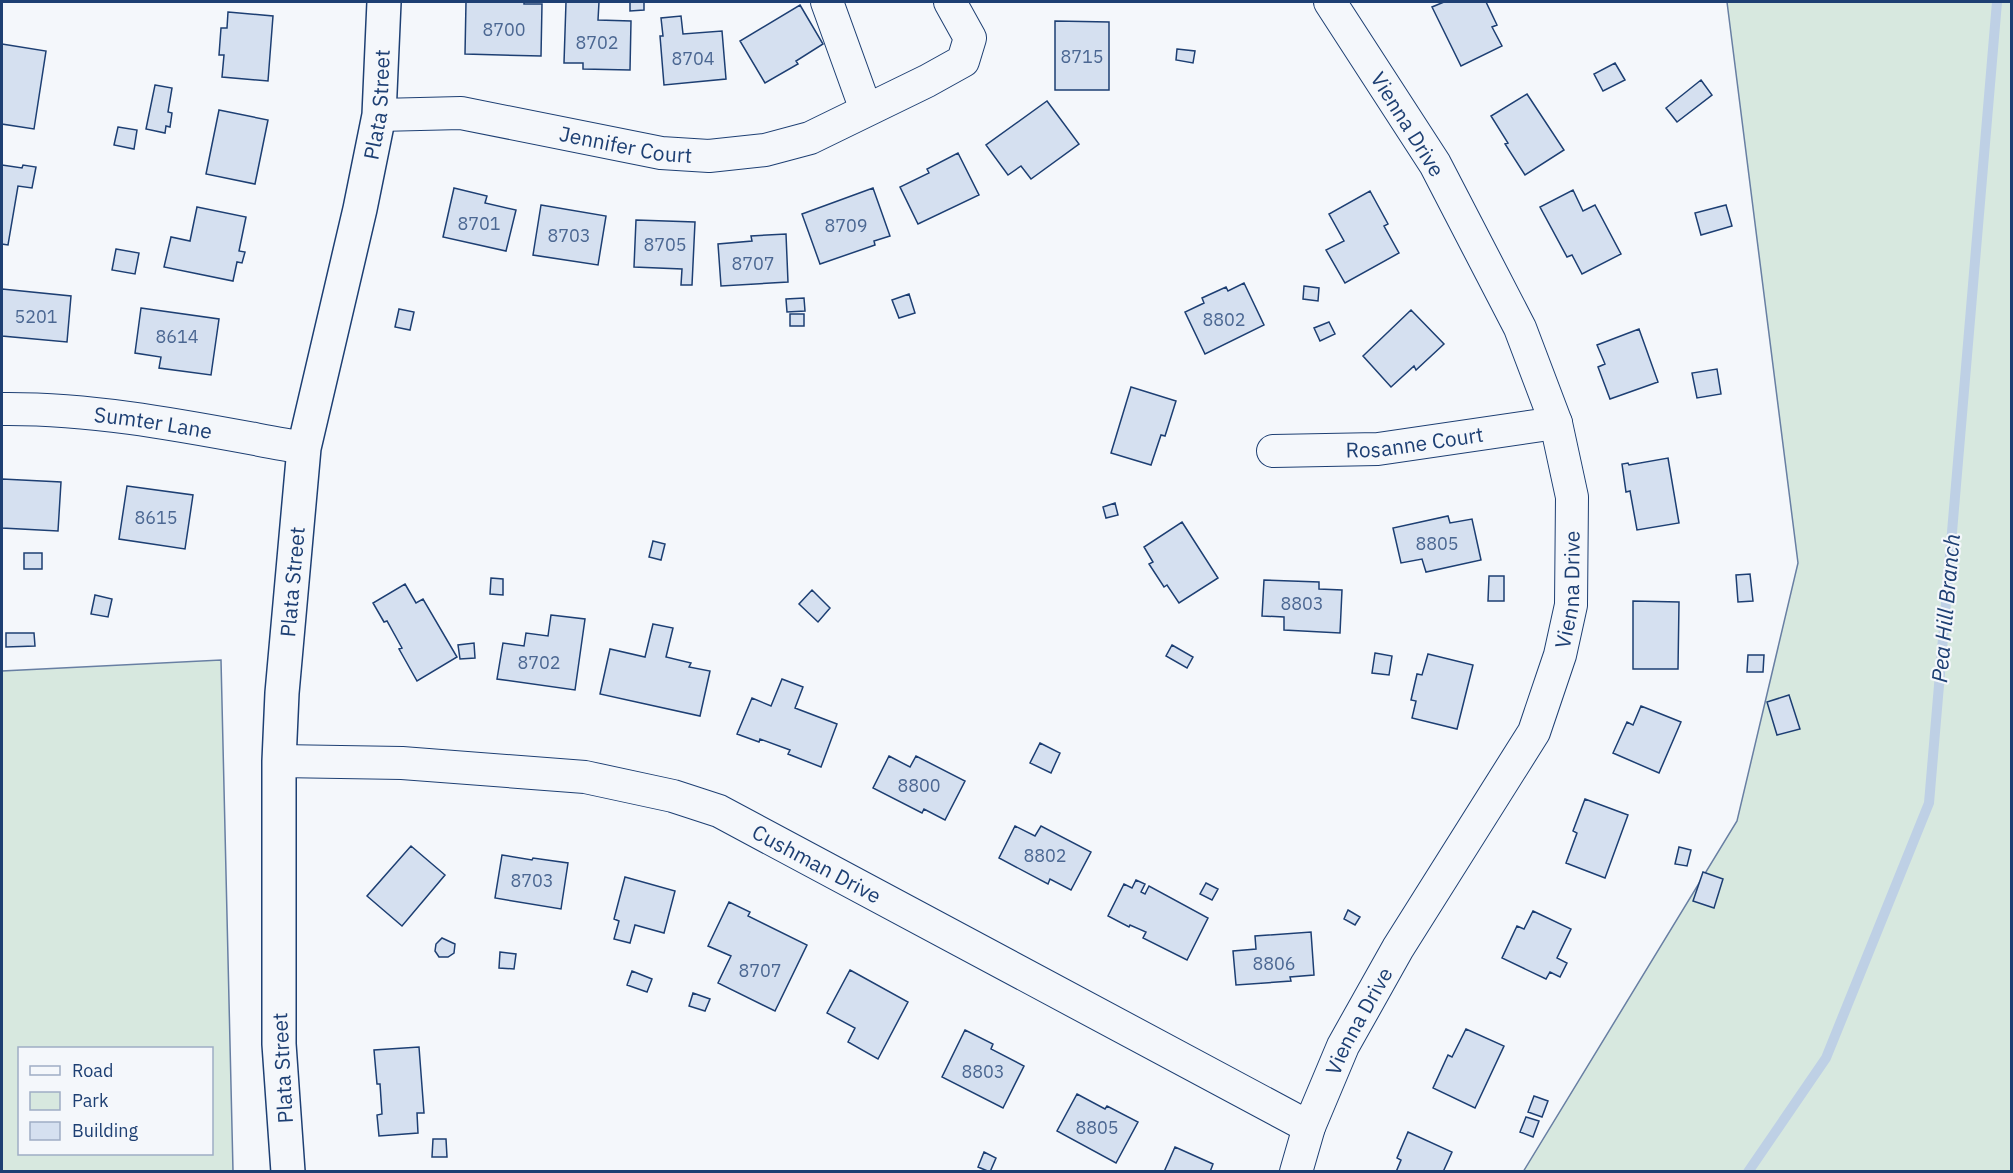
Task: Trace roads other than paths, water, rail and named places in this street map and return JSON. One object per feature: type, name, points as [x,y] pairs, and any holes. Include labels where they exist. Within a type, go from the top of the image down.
[{"type":"street","name":"Plata Street","points":[[288,1172],[279,1044],[279,761],[283,682],[304,448],[358,220],[379,115],[384,2]]},
{"type":"street","points":[[827,2],[866,110]]},
{"type":"street","name":"Jennifer Court","points":[[379,115],[461,113],[661,153],[709,156],[765,150],[810,138],[963,61],[970,38],[950,2]]},
{"type":"street","name":"Vienna Drive","points":[[1296,1172],[1309,1127],[1343,1047],[1398,948],[1534,732],[1560,655],[1571,605],[1572,497],[1556,423],[1520,328],[1435,164],[1330,2]]},
{"type":"street","name":"Sumter Lane","points":[[2,409],[40,409],[123,416],[304,448]]},
{"type":"street","name":"Rosanne Court","points":[[1272,451],[1378,449],[1556,423]]},
{"type":"street","name":"Cushman Drive","points":[[279,761],[402,763],[585,777],[673,796],[719,811],[1309,1127]]},
{"type":"waterway","name":"Pea Hill Branch","points":[[1748,1172],[1826,1058],[1929,803],[1997,2]]}]
